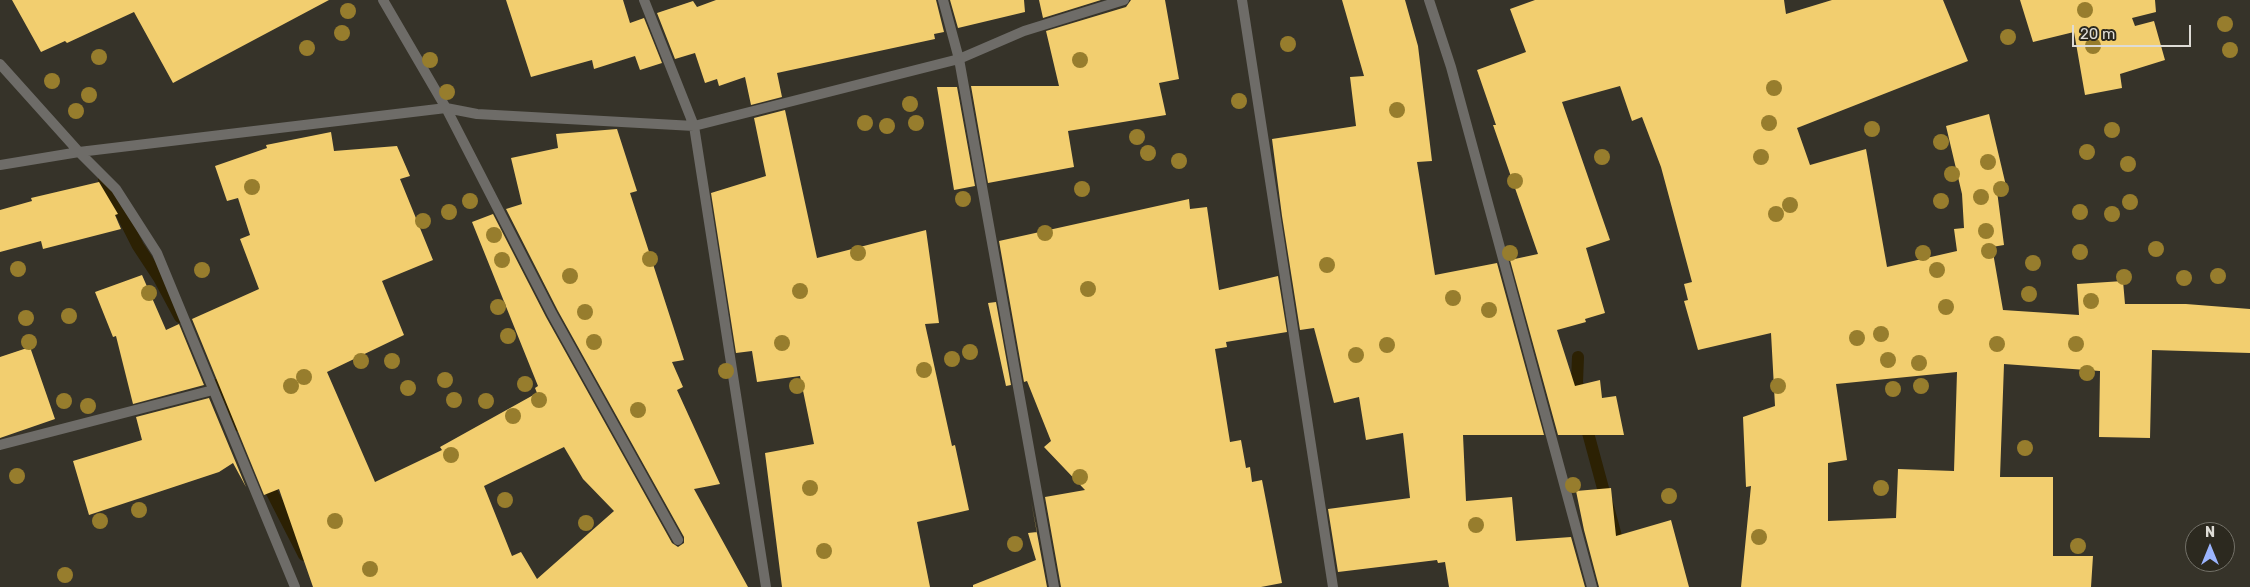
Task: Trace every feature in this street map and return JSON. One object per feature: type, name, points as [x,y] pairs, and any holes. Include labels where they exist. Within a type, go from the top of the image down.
[{"type":"street","points":[[383,0],[446,108],[552,314],[678,540]]},
{"type":"street","points":[[644,0],[694,126],[766,587]]},
{"type":"street","points":[[943,0],[959,59],[1054,587]]},
{"type":"street","points":[[0,165],[79,152],[446,108],[477,114],[694,126],[959,59],[1024,30],[1124,0]]},
{"type":"street","points":[[1242,0],[1333,587]]},
{"type":"street","points":[[1429,0],[1451,67],[1592,587]]},
{"type":"street","points":[[0,64],[79,152],[116,189],[157,253],[295,587]]},
{"type":"street","points":[[0,445],[213,390]]},
{"type":"building","points":[[12,0],[329,0],[173,83],[134,12],[67,43],[65,41],[41,52]]},
{"type":"building","points":[[506,0],[623,0],[630,23],[644,18],[662,63],[640,70],[635,56],[594,69],[592,60],[531,77]]},
{"type":"building","points":[[716,0],[936,0],[944,32],[934,34],[935,39],[777,73],[782,97],[751,105],[745,77],[719,86],[717,79],[705,83],[695,53],[675,59],[657,13],[693,1],[697,7]]},
{"type":"building","points":[[950,0],[1024,0],[1025,12],[958,28]]},
{"type":"building","points":[[1039,0],[1101,0],[1043,18]]},
{"type":"building","points":[[1131,0],[1165,0],[1179,79],[1159,83],[1166,115],[1068,131],[1074,167],[988,183],[971,86],[1059,86],[1046,31],[1126,7]]},
{"type":"building","points":[[1342,0],[1405,0],[1418,46],[1432,161],[1417,162],[1435,275],[1497,263],[1544,435],[1463,435],[1466,501],[1512,497],[1516,541],[1571,537],[1585,587],[1449,587],[1445,562],[1438,563],[1437,560],[1338,572],[1328,509],[1410,498],[1403,433],[1366,440],[1359,397],[1334,403],[1314,328],[1300,330],[1282,216],[1272,139],[1356,126],[1350,77],[1364,76]]},
{"type":"building","points":[[1535,0],[1784,0],[1786,14],[1832,0],[1943,0],[1968,61],[1797,128],[1810,165],[1866,149],[1887,267],[1957,251],[1954,229],[1964,228],[1962,194],[1946,126],[1989,114],[2007,190],[1997,191],[2004,245],[1992,247],[2003,310],[2079,315],[2077,284],[2123,281],[2125,304],[2186,304],[2250,309],[2250,353],[2152,350],[2150,438],[2099,437],[2100,371],[2004,364],[2000,477],[2053,477],[2053,556],[2093,556],[2091,587],[1741,587],[1751,486],[1746,487],[1743,417],[1775,406],[1771,333],[1698,350],[1684,301],[1688,300],[1684,284],[1692,282],[1661,167],[1642,117],[1632,121],[1620,86],[1562,102],[1610,240],[1586,248],[1605,313],[1585,319],[1586,322],[1557,330],[1575,386],[1600,380],[1602,398],[1616,396],[1624,435],[1558,435],[1510,260],[1538,254],[1493,125],[1496,125],[1477,70],[1526,52],[1510,9]],"holes":[[[1957,372],[1954,471],[1898,469],[1896,518],[1828,521],[1828,463],[1847,460],[1836,384]]]},
{"type":"building","points":[[2020,0],[2155,0],[2156,12],[2132,18],[2135,26],[2154,21],[2165,60],[2120,74],[2122,88],[2085,95],[2074,32],[2033,42]]},
{"type":"building","points":[[937,87],[957,87],[975,186],[954,190]]},
{"type":"building","points":[[785,110],[817,258],[926,230],[939,323],[925,324],[952,446],[955,445],[969,510],[917,522],[930,587],[782,587],[765,453],[814,444],[800,376],[757,382],[752,351],[736,353],[711,193],[766,176],[754,118]]},
{"type":"building","points":[[617,129],[637,191],[630,193],[684,360],[672,362],[683,387],[677,390],[720,484],[694,489],[748,587],[313,587],[279,489],[264,495],[192,319],[259,289],[240,239],[250,235],[238,198],[227,201],[215,166],[267,148],[266,145],[331,132],[334,151],[397,146],[410,176],[400,179],[433,260],[382,281],[404,335],[327,372],[375,482],[442,450],[440,447],[537,393],[535,388],[538,386],[472,222],[493,214],[546,317],[672,543],[678,547],[684,543],[684,537],[558,311],[506,209],[522,204],[511,158],[558,148],[556,134]],"holes":[[[564,447],[583,479],[614,511],[537,579],[521,552],[512,556],[484,486]]]},
{"type":"building","points":[[99,182],[118,214],[115,215],[121,229],[43,249],[41,241],[0,252],[0,210],[32,201],[31,198]]},
{"type":"building","points":[[1189,199],[1190,209],[1207,207],[1219,290],[1278,276],[1287,332],[1226,342],[1227,347],[1215,349],[1230,442],[1241,440],[1246,468],[1250,467],[1252,482],[1262,480],[1282,583],[1261,587],[1061,587],[1045,497],[1085,490],[1044,447],[1051,441],[1027,381],[1024,382],[999,241]]},
{"type":"building","points":[[142,275],[166,330],[179,324],[204,385],[133,404],[116,336],[113,337],[95,292]]},
{"type":"building","points":[[996,302],[1011,385],[1006,386],[988,303]]},
{"type":"building","points":[[30,347],[55,419],[0,438],[0,357]]},
{"type":"building","points":[[209,398],[246,487],[233,463],[219,472],[89,515],[73,461],[142,440],[136,417]]},
{"type":"building","points":[[1611,488],[1616,536],[1671,520],[1689,587],[1599,587],[1576,491]]},
{"type":"building","points":[[1037,532],[1047,587],[973,587],[973,585],[1036,560],[1028,533]]},
{"type":"waterway","points":[[104,179],[138,246],[159,278],[180,317]]},
{"type":"waterway","points":[[1578,357],[1577,382],[1581,407],[1620,551]]},
{"type":"waterway","points":[[216,385],[237,425]]},
{"type":"waterway","points":[[264,477],[304,555]]}]
